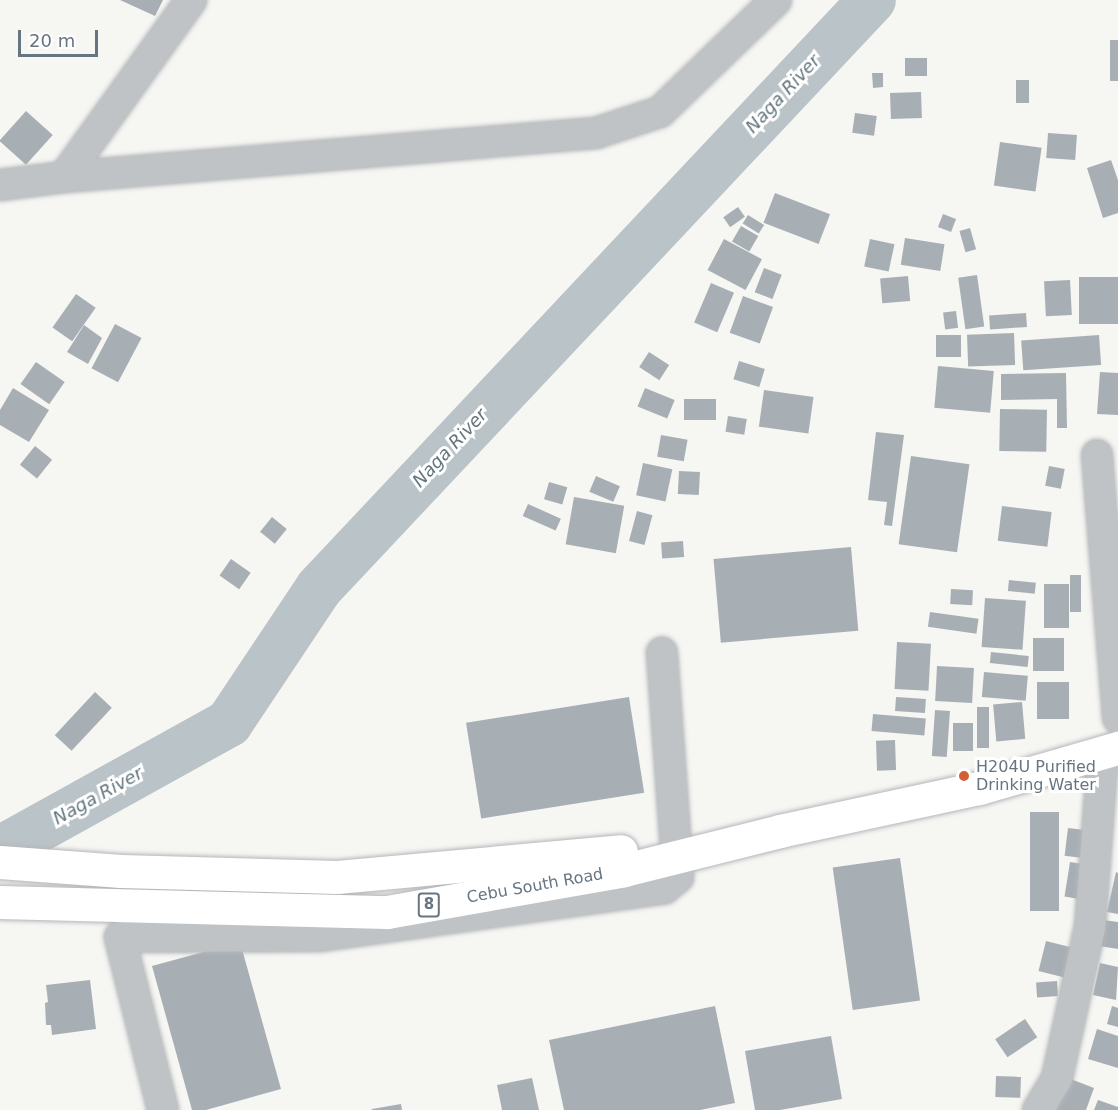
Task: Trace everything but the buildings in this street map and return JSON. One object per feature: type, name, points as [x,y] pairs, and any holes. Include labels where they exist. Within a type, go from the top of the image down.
[{"type":"highway","name":"Cebu South Road","points":[[0,862],[71,867],[337,877],[676,852],[979,788],[1111,750]]},
{"type":"highway","name":"Cebu South Road","points":[[0,902],[387,912],[624,870],[676,852]]},
{"type":"street","points":[[64,177],[191,0]]},
{"type":"street","points":[[0,185],[64,177],[597,133],[660,112],[776,0]]},
{"type":"street","points":[[1098,455],[1118,718]]},
{"type":"street","points":[[163,1110],[120,937],[321,936],[665,888],[678,877],[662,653]]},
{"type":"street","points":[[1038,1110],[1057,1078],[1090,927],[1111,750]]},
{"type":"waterway","name":"Naga River","points":[[0,850],[229,723],[319,588],[872,0]]},
{"type":"place","name":"H204U Purified Drinking Water","points":[[964,776]]}]
